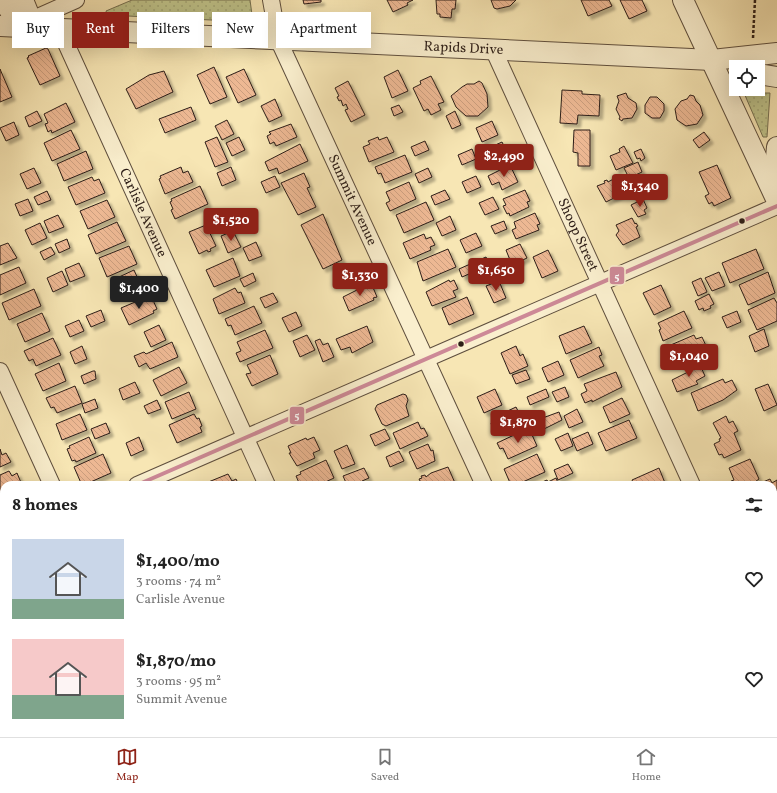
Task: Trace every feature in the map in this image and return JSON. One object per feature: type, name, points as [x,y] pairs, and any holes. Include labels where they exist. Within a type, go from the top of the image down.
[{"type":"street","points":[[4,0],[12,17]]},
{"type":"street","points":[[20,12],[22,0]]},
{"type":"street","points":[[50,12],[76,0]]},
{"type":"street","name":"Summit Avenue","points":[[270,0],[276,29]]},
{"type":"street","points":[[683,0],[776,199]]},
{"type":"street","name":"Rapids Drive","points":[[64,28],[276,39]]},
{"type":"street","name":"Carlisle Avenue","points":[[64,39],[265,481]]},
{"type":"street","name":"Rapids Drive","points":[[371,44],[712,60],[777,53]]},
{"type":"street","name":"Summit Avenue","points":[[282,48],[482,481]]},
{"type":"street","name":"Shoop Street","points":[[494,51],[690,481]]},
{"type":"street","name":"Rapids Drive","points":[[712,60],[729,67]]},
{"type":"street","points":[[765,75],[777,77]]},
{"type":"street","points":[[776,199],[777,146]]},
{"type":"street","points":[[146,481],[600,283],[776,199]]},
{"type":"street","points":[[0,372],[50,481]]},
{"type":"path","points":[[753,38],[755,0]]},
{"type":"green space","points":[[132,0],[250,0],[252,12],[212,12],[212,20],[204,20],[204,12],[137,12],[137,16],[129,16],[129,12],[106,11]]},
{"type":"green space","points":[[765,93],[770,93],[767,137],[763,137],[745,96],[765,96]]},
{"type":"building","points":[[303,0],[321,0],[321,2],[304,4]]},
{"type":"building","points":[[387,0],[413,0],[407,3],[408,5],[393,12]]},
{"type":"building","points":[[436,0],[456,0],[455,9],[452,9],[451,18],[440,17],[440,14],[437,14]]},
{"type":"building","points":[[491,0],[516,0],[510,6],[497,9],[494,8]]},
{"type":"building","points":[[581,0],[609,0],[612,6],[588,16]]},
{"type":"building","points":[[620,0],[642,0],[647,11],[629,19]]},
{"type":"building","points":[[46,48],[48,49],[60,76],[40,85],[27,58],[29,57],[28,56]]},
{"type":"building","points":[[214,67],[227,97],[210,104],[197,75]]},
{"type":"building","points":[[0,69],[12,97],[0,102]]},
{"type":"building","points":[[244,69],[256,95],[238,103],[226,77]]},
{"type":"building","points":[[398,70],[408,91],[392,98],[384,77]]},
{"type":"building","points":[[164,71],[173,92],[136,109],[126,89],[149,75]]},
{"type":"building","points":[[431,76],[444,102],[438,104],[441,110],[431,115],[428,109],[424,111],[413,88],[421,84],[420,81]]},
{"type":"building","points":[[348,81],[365,115],[351,122],[345,110],[348,109],[346,104],[343,106],[341,100],[339,101],[337,97],[339,96],[335,88]]},
{"type":"building","points":[[479,81],[482,83],[487,94],[488,107],[478,116],[466,116],[456,107],[451,96],[467,84],[474,84]]},
{"type":"building","points":[[562,90],[582,91],[582,94],[600,95],[599,116],[578,115],[577,124],[560,123]]},
{"type":"building","points":[[626,93],[628,98],[636,103],[637,109],[632,118],[623,119],[622,121],[619,119],[620,117],[616,109],[619,101],[617,96]]},
{"type":"building","points":[[690,95],[694,96],[700,105],[703,115],[697,124],[686,126],[677,120],[675,109],[681,101],[687,99]]},
{"type":"building","points":[[650,97],[657,97],[664,104],[664,111],[660,118],[652,118],[645,113],[645,105]]},
{"type":"building","points":[[275,99],[282,116],[269,122],[261,106]]},
{"type":"building","points":[[66,103],[75,122],[52,133],[51,130],[48,132],[45,124],[48,123],[44,114]]},
{"type":"building","points":[[399,105],[403,112],[394,116],[391,108]]},
{"type":"building","points":[[191,107],[196,120],[165,133],[159,119]]},
{"type":"building","points":[[37,111],[42,121],[29,127],[25,117]]},
{"type":"building","points":[[455,111],[461,125],[452,129],[446,116]]},
{"type":"building","points":[[227,120],[234,134],[222,140],[215,126]]},
{"type":"building","points":[[492,121],[498,135],[482,142],[476,128]]},
{"type":"building","points":[[14,122],[19,135],[6,141],[0,128]]},
{"type":"building","points":[[291,124],[297,137],[276,146],[274,142],[270,144],[267,136],[271,134],[269,132]]},
{"type":"building","points":[[71,130],[80,149],[52,161],[44,143]]},
{"type":"building","points":[[574,130],[590,130],[590,166],[578,166],[578,153],[573,152]]},
{"type":"building","points":[[704,132],[710,140],[699,148],[693,140]]},
{"type":"building","points":[[217,137],[228,162],[215,167],[205,142]]},
{"type":"building","points":[[239,137],[245,150],[232,156],[226,143]]},
{"type":"building","points":[[378,137],[379,140],[387,137],[394,152],[369,162],[363,147],[370,144],[368,141]]},
{"type":"building","points":[[425,141],[429,150],[415,156],[411,147]]},
{"type":"building","points":[[502,142],[506,150],[503,151],[506,158],[501,160],[502,163],[499,164],[498,162],[487,167],[480,152]]},
{"type":"building","points":[[300,144],[308,161],[279,174],[277,168],[269,171],[265,162]]},
{"type":"building","points":[[624,146],[633,163],[616,170],[610,156],[620,152],[619,149]]},
{"type":"building","points":[[472,149],[476,159],[462,165],[458,155]]},
{"type":"building","points":[[641,149],[645,158],[641,161],[640,158],[637,159],[634,152]]},
{"type":"building","points":[[86,151],[93,169],[64,181],[57,164]]},
{"type":"building","points":[[405,155],[412,172],[385,183],[381,173],[378,174],[375,167]]},
{"type":"building","points":[[638,162],[642,172],[629,178],[624,168]]},
{"type":"building","points":[[510,165],[518,182],[502,190],[499,182],[492,185],[488,176]]},
{"type":"building","points":[[717,165],[731,198],[714,206],[712,202],[709,204],[705,196],[709,194],[699,172]]},
{"type":"building","points":[[181,167],[183,173],[188,171],[193,182],[165,194],[159,179],[161,178],[160,176]]},
{"type":"building","points":[[231,167],[236,180],[222,186],[217,173]]},
{"type":"building","points":[[34,168],[41,183],[27,189],[20,174]]},
{"type":"building","points":[[428,168],[432,177],[419,183],[415,174]]},
{"type":"building","points":[[304,173],[310,187],[307,188],[316,207],[298,215],[281,183]]},
{"type":"building","points":[[275,176],[280,187],[266,193],[261,182]]},
{"type":"building","points":[[476,176],[481,187],[467,193],[462,182]]},
{"type":"building","points":[[619,176],[626,192],[606,202],[597,186],[605,183],[604,181],[607,180],[608,182]]},
{"type":"building","points":[[92,177],[94,181],[99,179],[105,193],[76,205],[68,187]]},
{"type":"building","points":[[409,182],[416,199],[390,211],[386,203],[390,201],[386,192]]},
{"type":"building","points":[[200,186],[208,204],[175,219],[171,210],[173,209],[170,202],[172,201],[171,199]]},
{"type":"building","points":[[445,190],[450,199],[435,205],[431,196]]},
{"type":"building","points":[[525,190],[530,201],[527,202],[529,207],[510,216],[509,213],[507,214],[503,206],[506,205],[503,199]]},
{"type":"building","points":[[47,191],[51,200],[38,205],[34,197]]},
{"type":"building","points":[[493,197],[499,209],[485,215],[479,203]]},
{"type":"building","points":[[28,199],[33,211],[20,216],[15,204]]},
{"type":"building","points":[[643,199],[647,208],[644,210],[646,214],[638,217],[631,205]]},
{"type":"building","points":[[107,200],[115,217],[88,229],[80,211]]},
{"type":"building","points":[[426,202],[434,220],[404,233],[396,215]]},
{"type":"building","points":[[535,213],[540,224],[537,225],[539,230],[516,239],[512,230],[516,228],[514,222]]},
{"type":"building","points":[[323,214],[342,260],[323,269],[301,225]]},
{"type":"building","points":[[58,215],[64,227],[49,233],[44,221]]},
{"type":"building","points":[[450,216],[456,230],[442,236],[436,223]]},
{"type":"building","points":[[632,218],[638,226],[636,227],[640,237],[623,245],[616,235],[619,231],[616,225]]},
{"type":"building","points":[[504,221],[507,229],[495,234],[491,226]]},
{"type":"building","points":[[117,222],[126,241],[96,254],[88,235]]},
{"type":"building","points":[[40,223],[47,238],[32,245],[25,230]]},
{"type":"building","points":[[206,225],[216,246],[210,249],[211,251],[208,252],[207,250],[199,254],[189,232]]},
{"type":"building","points":[[233,231],[241,247],[228,253],[221,236]]},
{"type":"building","points":[[476,233],[482,246],[466,253],[460,240]]},
{"type":"building","points":[[424,234],[426,239],[431,237],[435,245],[430,247],[431,250],[410,259],[403,243]]},
{"type":"building","points":[[67,239],[70,248],[59,253],[55,244]]},
{"type":"building","points":[[256,242],[262,256],[249,261],[243,248]]},
{"type":"building","points":[[8,243],[17,258],[0,265],[0,246]]},
{"type":"building","points":[[520,244],[527,258],[512,265],[506,250]]},
{"type":"building","points":[[129,246],[137,264],[107,277],[99,258]]},
{"type":"building","points":[[51,247],[55,254],[44,260],[40,252]]},
{"type":"building","points":[[448,249],[456,267],[423,281],[417,262]]},
{"type":"building","points":[[756,249],[764,269],[730,283],[722,263]]},
{"type":"building","points":[[548,250],[558,271],[542,278],[533,257]]},
{"type":"building","points":[[486,257],[490,265],[462,277],[459,269]]},
{"type":"building","points":[[233,258],[240,276],[214,287],[206,270]]},
{"type":"building","points":[[79,263],[85,276],[70,282],[65,269]]},
{"type":"building","points":[[19,267],[26,283],[0,295],[0,275]]},
{"type":"building","points":[[134,270],[142,288],[127,295],[119,277]]},
{"type":"building","points":[[62,271],[68,285],[53,292],[47,278]]},
{"type":"building","points":[[719,272],[725,286],[712,291],[705,278]]},
{"type":"building","points":[[768,272],[775,293],[748,305],[739,285]]},
{"type":"building","points":[[253,273],[256,281],[244,287],[240,279]]},
{"type":"building","points":[[701,278],[707,292],[698,296],[692,282]]},
{"type":"building","points":[[449,280],[450,282],[454,280],[458,289],[453,291],[456,297],[432,306],[426,292]]},
{"type":"building","points":[[499,281],[506,298],[494,303],[486,286]]},
{"type":"building","points":[[367,285],[368,287],[372,285],[377,297],[373,298],[374,300],[349,311],[343,297]]},
{"type":"building","points":[[661,285],[671,307],[654,315],[643,293]]},
{"type":"building","points":[[235,288],[238,293],[241,292],[245,303],[219,314],[213,299]]},
{"type":"building","points":[[34,289],[41,306],[9,320],[2,303]]},
{"type":"building","points":[[273,293],[278,302],[265,308],[260,298]]},
{"type":"building","points":[[709,294],[714,304],[710,306],[711,308],[704,311],[703,308],[699,310],[695,301]]},
{"type":"building","points":[[147,297],[148,299],[152,298],[157,309],[153,311],[154,313],[129,325],[121,308]]},
{"type":"building","points":[[467,297],[474,314],[449,325],[442,308]]},
{"type":"building","points":[[774,298],[777,303],[777,321],[757,330],[748,310]]},
{"type":"building","points":[[254,306],[262,323],[235,335],[231,325],[228,326],[225,319]]},
{"type":"building","points":[[101,310],[105,321],[91,327],[86,316]]},
{"type":"building","points":[[684,311],[692,328],[663,341],[659,330],[661,329],[658,323]]},
{"type":"building","points":[[737,311],[741,322],[727,328],[722,317]]},
{"type":"building","points":[[296,312],[302,326],[289,332],[282,318]]},
{"type":"building","points":[[42,313],[50,331],[25,342],[17,324]]},
{"type":"building","points":[[79,320],[84,331],[70,337],[65,326]]},
{"type":"building","points":[[159,325],[166,340],[151,347],[144,332]]},
{"type":"building","points":[[367,326],[373,342],[352,353],[350,347],[341,350],[336,339]]},
{"type":"building","points":[[584,326],[592,343],[566,354],[559,336]]},
{"type":"building","points":[[764,329],[769,346],[755,352],[749,336]]},
{"type":"building","points":[[265,330],[273,348],[240,362],[236,353],[241,351],[237,342]]},
{"type":"building","points":[[307,335],[315,350],[300,357],[293,341]]},
{"type":"building","points":[[694,335],[696,339],[702,337],[707,348],[674,364],[666,347]]},
{"type":"building","points":[[53,338],[61,355],[36,366],[33,359],[29,361],[24,351]]},
{"type":"building","points":[[320,339],[323,345],[328,343],[334,357],[323,362],[315,341]]},
{"type":"building","points":[[172,342],[178,357],[150,369],[146,363],[139,367],[134,356],[144,352],[146,354]]},
{"type":"building","points":[[82,346],[87,359],[75,364],[70,352]]},
{"type":"building","points":[[516,346],[520,356],[523,354],[528,366],[510,374],[501,353]]},
{"type":"building","points":[[599,347],[602,355],[599,356],[604,366],[578,378],[570,360]]},
{"type":"building","points":[[270,355],[278,374],[252,386],[246,374],[251,373],[247,365]]},
{"type":"building","points":[[558,361],[564,375],[548,382],[542,368]]},
{"type":"building","points":[[59,363],[66,381],[43,391],[35,374]]},
{"type":"building","points":[[699,363],[705,376],[696,381],[698,384],[677,392],[672,380],[690,371],[689,368]]},
{"type":"building","points":[[179,367],[187,383],[161,396],[153,380]]},
{"type":"building","points":[[526,370],[530,379],[516,384],[512,375]]},
{"type":"building","points":[[95,371],[96,379],[84,384],[81,376]]},
{"type":"building","points":[[616,372],[622,387],[592,402],[592,400],[585,403],[581,394],[587,391],[584,384]]},
{"type":"building","points":[[723,379],[725,383],[732,380],[737,390],[723,400],[698,411],[691,393]]},
{"type":"building","points":[[135,382],[140,393],[123,400],[119,389]]},
{"type":"building","points":[[768,384],[777,405],[764,411],[755,389]]},
{"type":"building","points":[[75,386],[82,403],[57,413],[54,407],[51,408],[46,398]]},
{"type":"building","points":[[565,387],[569,397],[557,402],[552,392]]},
{"type":"building","points":[[495,389],[502,405],[484,413],[477,397]]},
{"type":"building","points":[[546,389],[549,397],[530,405],[527,397]]},
{"type":"building","points":[[189,392],[196,409],[172,419],[165,402]]},
{"type":"building","points":[[403,394],[406,395],[408,400],[406,406],[409,416],[386,426],[382,424],[375,409],[377,405]]},
{"type":"building","points":[[622,398],[630,414],[610,423],[603,407]]},
{"type":"building","points":[[95,399],[98,408],[85,413],[82,404]]},
{"type":"building","points":[[157,400],[161,409],[148,414],[144,406]]},
{"type":"building","points":[[516,407],[520,415],[523,414],[526,420],[500,432],[498,428],[493,430],[491,423],[494,421],[493,418]]},
{"type":"building","points":[[577,409],[583,422],[569,428],[564,416]]},
{"type":"building","points":[[559,412],[562,420],[542,430],[537,420]]},
{"type":"building","points":[[80,414],[87,430],[62,440],[56,424]]},
{"type":"building","points":[[194,414],[197,419],[199,418],[202,426],[200,427],[202,432],[177,443],[169,425]]},
{"type":"building","points":[[726,416],[729,423],[733,421],[738,431],[734,433],[741,450],[724,458],[722,454],[719,455],[714,444],[720,441],[719,439],[721,438],[713,423]]},
{"type":"building","points":[[629,420],[637,438],[606,451],[598,433]]},
{"type":"building","points":[[418,422],[421,429],[424,428],[428,436],[400,449],[393,433]]},
{"type":"building","points":[[106,423],[110,433],[95,439],[91,429]]},
{"type":"building","points":[[529,428],[537,446],[508,459],[503,448],[500,449],[497,443]]},
{"type":"building","points":[[385,429],[390,439],[375,446],[370,435]]},
{"type":"building","points":[[588,432],[593,444],[577,451],[572,439]]},
{"type":"building","points":[[568,433],[573,446],[561,451],[555,439]]},
{"type":"building","points":[[89,437],[96,453],[76,462],[75,460],[72,461],[67,449],[70,448],[69,446]]},
{"type":"building","points":[[139,437],[144,450],[131,456],[126,443]]},
{"type":"building","points":[[314,437],[320,450],[313,453],[315,458],[297,466],[289,453],[291,453],[288,446],[306,438],[307,440]]},
{"type":"building","points":[[428,444],[431,451],[433,450],[435,461],[417,469],[409,452]]},
{"type":"building","points":[[347,445],[355,464],[342,469],[334,451]]},
{"type":"building","points":[[0,449],[2,455],[6,453],[11,462],[0,467]]},
{"type":"building","points":[[399,451],[404,461],[390,467],[386,457]]},
{"type":"building","points":[[103,454],[111,473],[93,481],[80,481],[74,467]]},
{"type":"building","points":[[537,454],[545,472],[525,481],[509,481],[504,469]]},
{"type":"building","points":[[750,459],[759,479],[756,481],[731,481],[734,480],[729,468]]},
{"type":"building","points":[[326,460],[334,478],[328,481],[298,481],[296,476],[301,474],[300,472]]},
{"type":"building","points":[[568,464],[573,473],[558,480],[554,470]]},
{"type":"building","points":[[448,467],[454,481],[420,481],[419,479],[422,478],[421,476],[425,475],[426,477],[431,473]]},
{"type":"building","points":[[364,468],[369,478],[362,481],[345,481],[343,476]]},
{"type":"building","points":[[659,468],[664,481],[632,481]]},
{"type":"building","points":[[9,471],[12,476],[17,473],[20,481],[0,481],[0,475]]},
{"type":"building","points":[[228,474],[232,481],[211,481]]},
{"type":"building","points":[[556,478],[557,481],[550,481]]},
{"type":"transit line","name":"5","points":[[146,481],[777,206]]}]
